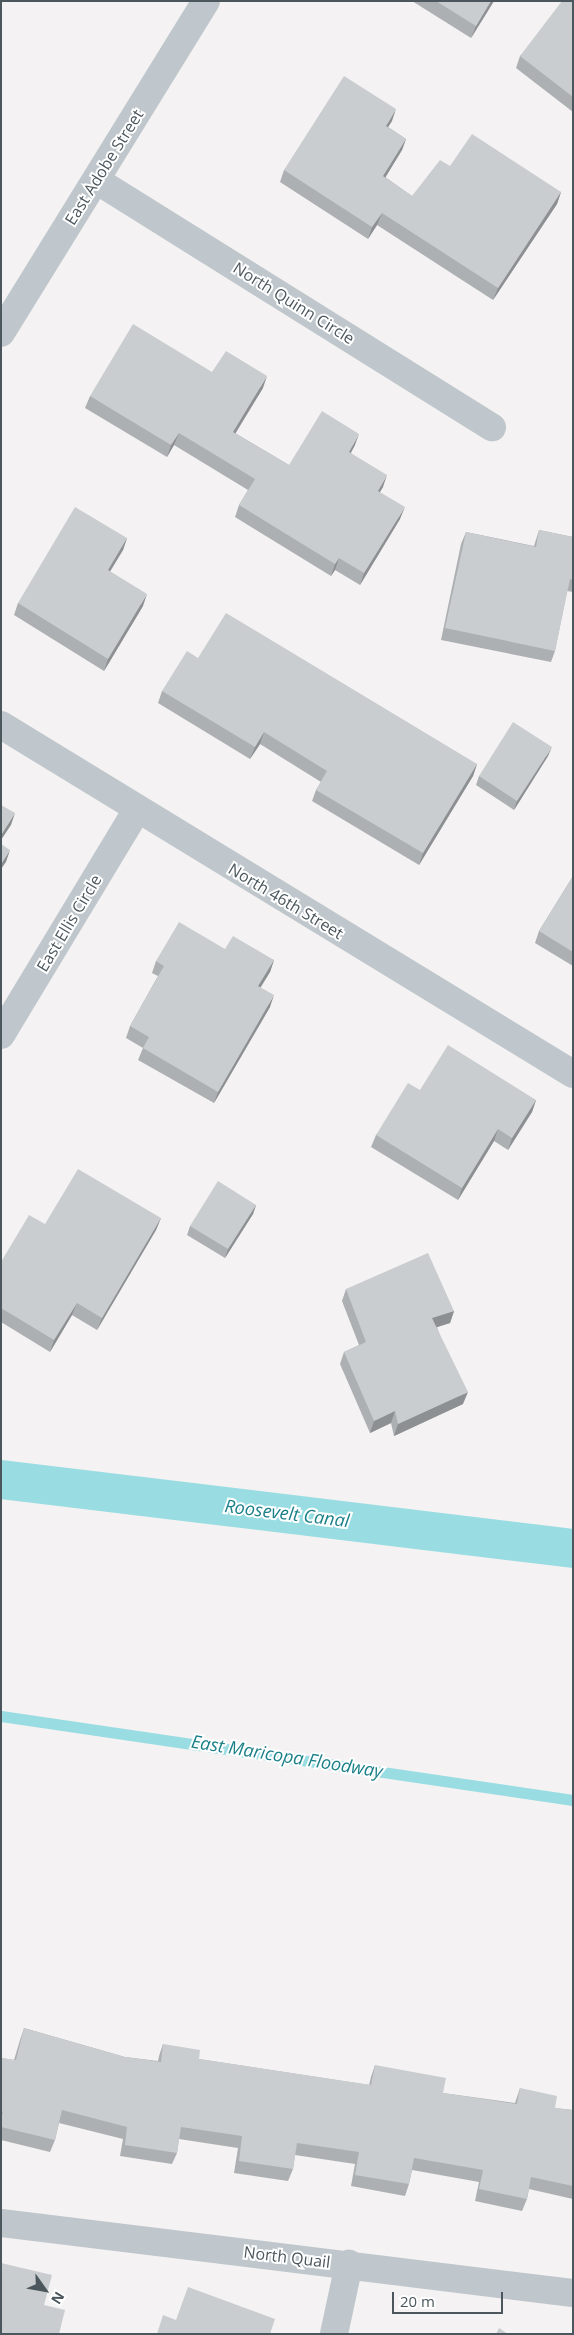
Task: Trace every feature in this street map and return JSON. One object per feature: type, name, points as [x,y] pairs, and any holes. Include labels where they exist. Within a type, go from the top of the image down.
[{"type":"street","name":"East Adobe Street","points":[[1,333],[206,1]]},
{"type":"street","name":"North Quinn Circle","points":[[96,180],[492,427]]},
{"type":"street","name":"North 46th Street","points":[[1,725],[136,811],[573,1074]]},
{"type":"street","name":"East Ellis Circle","points":[[1,1035],[136,811]]},
{"type":"street","name":"North Quail","points":[[1,2223],[349,2264],[573,2293]]},
{"type":"street","points":[[334,2334],[349,2264]]},
{"type":"building","points":[[436,1],[491,1],[476,26]]},
{"type":"building","points":[[562,1],[573,1],[573,97],[520,56]]},
{"type":"building","points":[[344,76],[396,109],[386,126],[406,139],[383,176],[412,196],[440,160],[450,166],[472,134],[561,192],[498,288],[382,213],[372,227],[284,170]]},
{"type":"building","points":[[133,324],[212,372],[226,351],[267,376],[233,432],[289,465],[322,411],[359,434],[349,452],[387,475],[378,491],[405,507],[364,573],[339,558],[335,564],[239,505],[255,479],[179,433],[171,445],[90,396]]},
{"type":"building","points":[[75,507],[127,538],[108,570],[147,594],[108,659],[18,603]]},
{"type":"building","points":[[539,530],[573,537],[573,580],[570,579],[555,651],[445,628],[466,532],[536,547]]},
{"type":"building","points":[[226,613],[477,764],[423,853],[316,790],[327,771],[264,732],[255,747],[162,691],[187,651],[198,658]]},
{"type":"building","points":[[513,722],[552,747],[517,801],[479,776]]},
{"type":"building","points":[[1,805],[15,813],[1,835]]},
{"type":"building","points":[[1,844],[10,850],[1,864]]},
{"type":"building","points":[[573,876],[573,952],[539,931]]},
{"type":"building","points":[[179,922],[225,949],[233,936],[274,960],[258,986],[274,995],[218,1092],[143,1048],[149,1037],[130,1026],[164,966],[156,961]]},
{"type":"building","points":[[448,1045],[536,1100],[512,1138],[498,1129],[462,1188],[376,1135],[408,1083],[420,1090]]},
{"type":"building","points":[[78,1169],[161,1218],[102,1318],[77,1303],[54,1340],[1,1308],[1,1262],[29,1215],[45,1224]]},
{"type":"building","points":[[218,1181],[256,1205],[228,1249],[190,1226]]},
{"type":"building","points":[[428,1253],[454,1311],[432,1318],[468,1392],[398,1424],[395,1411],[374,1421],[344,1352],[366,1342],[346,1289]]},
{"type":"building","points":[[24,2028],[125,2057],[161,2062],[163,2044],[200,2050],[199,2059],[371,2085],[375,2065],[446,2078],[443,2093],[517,2104],[520,2088],[557,2096],[555,2108],[573,2110],[573,2186],[531,2177],[527,2199],[479,2189],[483,2170],[414,2158],[409,2184],[355,2175],[359,2152],[297,2143],[293,2169],[239,2161],[242,2136],[181,2127],[177,2153],[125,2145],[127,2127],[62,2110],[55,2140],[1,2127],[3,2112],[1,2111],[1,2058],[16,2060]]},
{"type":"building","points":[[1,2263],[52,2275],[44,2305],[65,2310],[59,2334],[1,2334]]},
{"type":"building","points":[[188,2287],[275,2319],[270,2334],[157,2334],[163,2315],[176,2320]]},
{"type":"building","points":[[499,2328],[508,2334],[496,2334]]},
{"type":"waterway","name":"Roosevelt Canal","points":[[1,1479],[573,1548]]},
{"type":"waterway","name":"East Maricopa Floodway","points":[[1,1716],[573,1800]]}]
